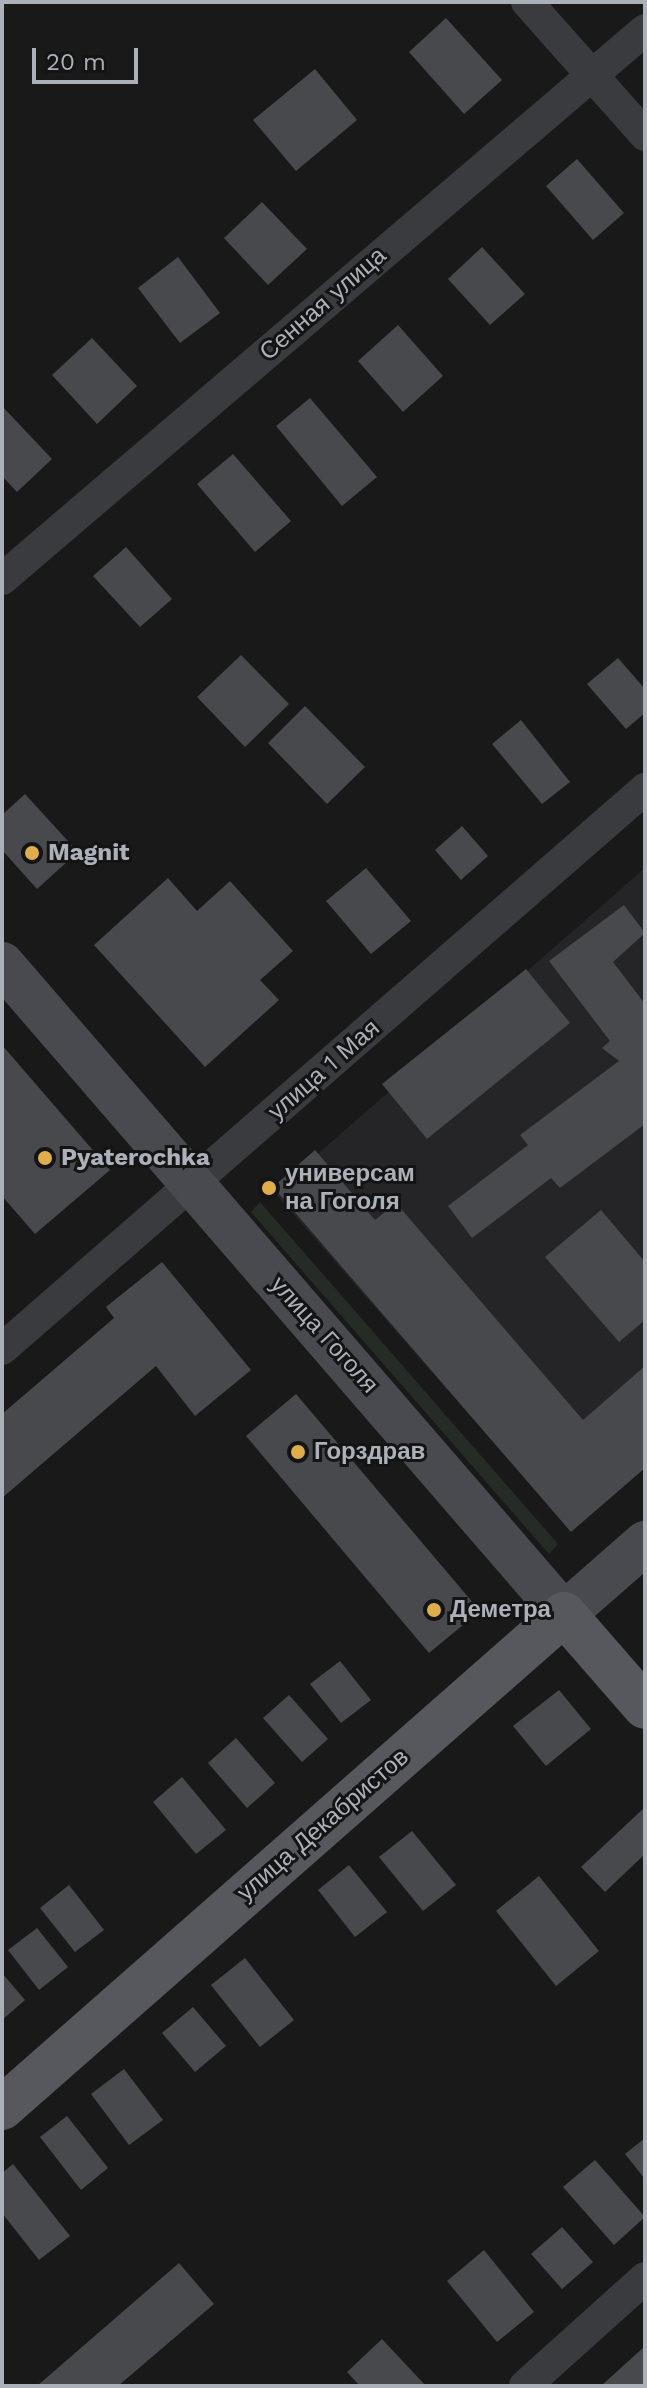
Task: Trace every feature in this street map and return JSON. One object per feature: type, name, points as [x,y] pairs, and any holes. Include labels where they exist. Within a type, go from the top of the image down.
[{"type":"main road","name":"улица Гоголя","points":[[564,1614],[645,1707]]},
{"type":"main road","name":"улица Декабристов","points":[[2,2108],[564,1614]]},
{"type":"street","points":[[527,2],[645,135]]},
{"type":"street","name":"Сенная улица","points":[[2,579],[645,30]]},
{"type":"street","name":"улица 1 Мая","points":[[2,1349],[645,789]]},
{"type":"street","name":"улица Гоголя","points":[[2,964],[190,1187],[373,1389],[564,1614]]},
{"type":"street","name":"улица Декабристов","points":[[564,1614],[645,1543]]},
{"type":"street","points":[[525,2386],[645,2278]]},
{"type":"shaded area","points":[[645,868],[645,1466],[571,1531],[274,1192]]},
{"type":"shaded area","points":[[260,1202],[558,1544],[549,1554],[251,1212]]},
{"type":"building","points":[[446,18],[502,80],[464,114],[409,52]]},
{"type":"building","points":[[315,69],[357,120],[296,171],[253,120]]},
{"type":"building","points":[[577,159],[624,213],[593,240],[546,186]]},
{"type":"building","points":[[262,202],[307,249],[268,285],[224,238]]},
{"type":"building","points":[[482,247],[525,294],[490,325],[448,279]]},
{"type":"building","points":[[178,257],[220,313],[180,343],[138,288]]},
{"type":"building","points":[[398,325],[443,376],[403,412],[358,361]]},
{"type":"building","points":[[92,338],[137,386],[97,424],[52,375]]},
{"type":"building","points":[[310,398],[377,477],[342,506],[276,426]]},
{"type":"building","points":[[2,406],[52,459],[17,492],[2,476]]},
{"type":"building","points":[[233,454],[291,521],[255,552],[197,484]]},
{"type":"building","points":[[126,547],[172,599],[140,627],[93,576]]},
{"type":"building","points":[[241,655],[289,704],[245,747],[197,697]]},
{"type":"building","points":[[618,658],[645,689],[645,713],[626,729],[587,684]]},
{"type":"building","points":[[305,706],[365,767],[327,804],[268,743]]},
{"type":"building","points":[[521,720],[570,782],[542,804],[492,744]]},
{"type":"building","points":[[25,794],[78,852],[37,889],[2,850],[2,815]]},
{"type":"building","points":[[462,826],[488,856],[461,880],[435,850]]},
{"type":"building","points":[[366,868],[411,921],[371,954],[326,901]]},
{"type":"building","points":[[168,878],[197,911],[230,881],[293,951],[260,980],[279,1000],[205,1067],[94,945]]},
{"type":"building","points":[[624,905],[645,933],[613,962],[645,1004],[645,1124],[560,1188],[551,1178],[472,1238],[448,1206],[528,1145],[520,1135],[619,1061],[602,1048],[610,1041],[549,961]]},
{"type":"building","points":[[526,969],[570,1023],[427,1139],[382,1084]]},
{"type":"building","points":[[2,1045],[110,1170],[35,1234],[2,1196]]},
{"type":"building","points":[[315,1150],[375,1220],[396,1203],[583,1420],[645,1366],[645,1468],[571,1532],[273,1187]]},
{"type":"building","points":[[601,1210],[645,1262],[645,1320],[619,1342],[545,1257]]},
{"type":"building","points":[[162,1262],[251,1370],[195,1416],[156,1366],[2,1498],[2,1414],[114,1318],[106,1307]]},
{"type":"building","points":[[296,1394],[480,1611],[429,1653],[246,1436]]},
{"type":"building","points":[[340,1661],[371,1700],[341,1723],[310,1684]]},
{"type":"building","points":[[559,1690],[591,1729],[546,1766],[513,1726]]},
{"type":"building","points":[[289,1695],[328,1739],[302,1762],[263,1718]]},
{"type":"building","points":[[236,1738],[275,1783],[247,1808],[208,1763]]},
{"type":"building","points":[[182,1777],[226,1830],[196,1854],[153,1802]]},
{"type":"building","points":[[645,1807],[645,1854],[605,1892],[581,1867]]},
{"type":"building","points":[[412,1831],[456,1885],[423,1911],[379,1857]]},
{"type":"building","points":[[349,1865],[387,1912],[355,1937],[318,1890]]},
{"type":"building","points":[[539,1876],[599,1951],[556,1986],[496,1911]]},
{"type":"building","points":[[69,1885],[104,1930],[75,1952],[40,1908]]},
{"type":"building","points":[[37,1928],[68,1967],[39,1990],[8,1950]]},
{"type":"building","points":[[245,1958],[294,2020],[260,2047],[211,1985]]},
{"type":"building","points":[[2,1973],[25,2000],[2,2020]]},
{"type":"building","points":[[193,2007],[226,2046],[195,2072],[162,2033]]},
{"type":"building","points":[[124,2069],[163,2120],[129,2145],[91,2094]]},
{"type":"building","points":[[67,2116],[108,2168],[81,2190],[40,2137]]},
{"type":"building","points":[[645,2138],[645,2179],[625,2154]]},
{"type":"building","points":[[595,2160],[645,2217],[614,2245],[563,2187]]},
{"type":"building","points":[[13,2164],[70,2236],[39,2260],[2,2213],[2,2173]]},
{"type":"building","points":[[562,2227],[593,2262],[562,2289],[531,2254]]},
{"type":"building","points":[[484,2250],[534,2312],[497,2342],[447,2281]]},
{"type":"building","points":[[179,2263],[214,2304],[118,2386],[37,2386]]},
{"type":"building","points":[[382,2339],[426,2386],[360,2386],[347,2372]]},
{"type":"building","points":[[645,2346],[645,2386],[601,2386]]},
{"type":"place","name":"Magnit","points":[[32,853]]},
{"type":"place","name":"Pyaterochka","points":[[45,1158]]},
{"type":"place","name":"универсам на Гоголя","points":[[269,1188]]},
{"type":"place","name":"Горздрав","points":[[298,1452]]},
{"type":"place","name":"Деметра","points":[[434,1610]]}]
